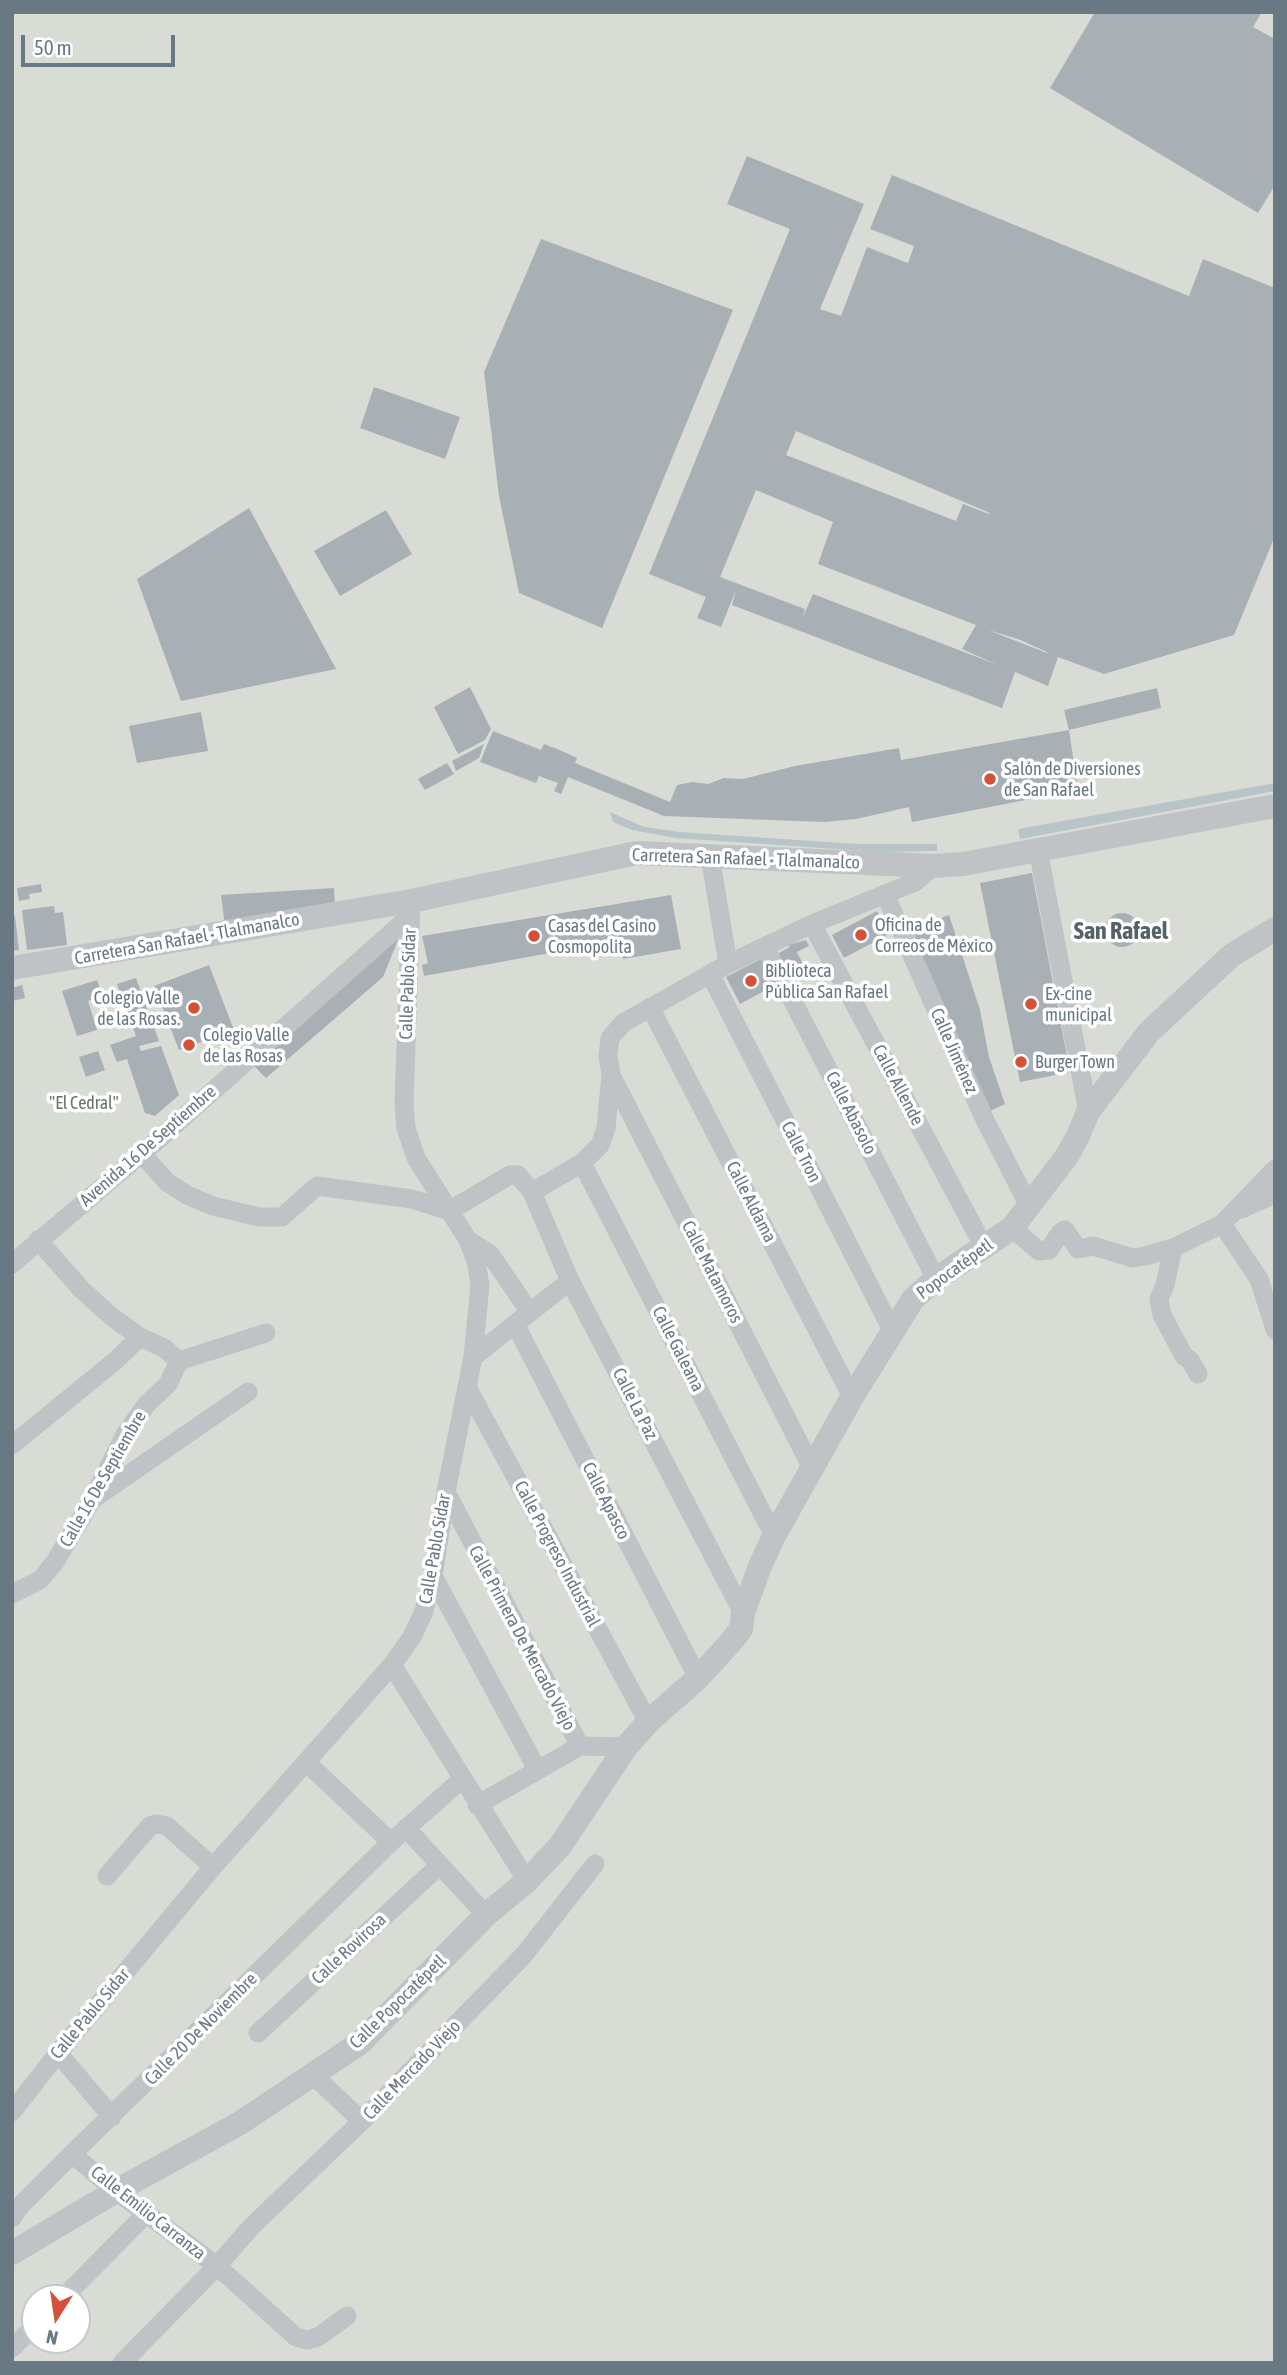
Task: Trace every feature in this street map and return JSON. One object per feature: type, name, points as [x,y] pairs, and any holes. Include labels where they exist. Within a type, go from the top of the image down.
[{"type":"street","name":"Carretera San Rafael - Tlalmanalco","points":[[12,968],[411,909],[637,853],[934,866],[963,864],[1275,806]]},
{"type":"street","points":[[1038,849],[1088,1112]]},
{"type":"street","points":[[710,856],[728,964]]},
{"type":"street","points":[[141,1153],[167,1181],[187,1195],[239,1214],[259,1217],[282,1217],[317,1185],[402,1197],[449,1211],[510,1175],[518,1175],[531,1192],[582,1163],[600,1145],[606,1128],[611,1074],[608,1056],[610,1038],[623,1023],[728,964],[812,924],[915,882],[934,866]]},
{"type":"street","name":"Calle Jiménez","points":[[885,894],[984,1118],[1029,1206]]},
{"type":"street","name":"Avenida 16 De Septiembre","points":[[12,1264],[141,1153],[411,909]]},
{"type":"street","name":"Calle Pablo Sidar","points":[[12,2112],[213,1867],[392,1665],[412,1637],[424,1611],[433,1576],[467,1387],[480,1285],[476,1261],[468,1240],[416,1158],[406,1128],[404,1104],[411,909]]},
{"type":"street","name":"Calle Allende","points":[[812,924],[984,1247]]},
{"type":"street","name":"Popocatépetl","points":[[648,1722],[698,1678],[741,1629],[743,1614],[760,1566],[774,1536],[852,1397],[913,1299],[936,1279],[1012,1228],[1067,1156],[1088,1112],[1149,1032],[1232,956],[1275,929]]},
{"type":"street","name":"Calle Abasolo","points":[[765,947],[936,1279]]},
{"type":"street","name":"Calle Tron","points":[[710,974],[892,1330]]},
{"type":"street","name":"Calle Aldama","points":[[650,1007],[852,1397]]},
{"type":"street","name":"Calle Matamoros","points":[[611,1074],[813,1470]]},
{"type":"street","name":"Calle Galeana","points":[[582,1163],[774,1536]]},
{"type":"street","points":[[1226,1219],[1275,1169]]},
{"type":"street","name":"Calle La Paz","points":[[531,1192],[570,1281],[743,1614]]},
{"type":"street","points":[[1012,1228],[1039,1251],[1049,1250],[1065,1230],[1078,1249],[1093,1247],[1133,1258],[1172,1248],[1275,1194]]},
{"type":"street","points":[[1226,1219],[1267,1276],[1275,1330]]},
{"type":"street","points":[[38,1240],[81,1289],[111,1317],[140,1337],[164,1348],[178,1361],[266,1333]]},
{"type":"street","name":"Calle Apasco","points":[[468,1240],[490,1254],[698,1678]]},
{"type":"street","points":[[1172,1248],[1165,1285],[1159,1300],[1162,1315],[1184,1356],[1190,1360],[1198,1374]]},
{"type":"street","points":[[472,1357],[570,1281]]},
{"type":"street","points":[[12,1445],[115,1361],[140,1337]]},
{"type":"street","name":"Calle 16 De Septiembre","points":[[12,1594],[40,1580],[55,1562],[92,1500],[126,1433],[146,1405],[168,1384],[178,1361]]},
{"type":"street","name":"Calle Progreso Industrial","points":[[467,1387],[648,1722]]},
{"type":"street","points":[[92,1500],[248,1392]]},
{"type":"street","name":"Calle Primera De Mercado Viejo","points":[[446,1492],[580,1746]]},
{"type":"street","points":[[433,1576],[537,1769]]},
{"type":"street","points":[[392,1665],[461,1780],[527,1881]]},
{"type":"street","name":"Calle Popocatépetl","points":[[12,2253],[116,2191],[240,2123],[360,2043],[486,1914],[527,1881],[560,1846],[626,1747],[648,1722]]},
{"type":"street","points":[[477,1805],[580,1746],[626,1747]]},
{"type":"street","points":[[307,1763],[391,1842]]},
{"type":"street","name":"Calle 20 De Noviembre","points":[[12,2218],[20,2206],[72,2154],[112,2118],[391,1842],[461,1780]]},
{"type":"street","points":[[107,1876],[150,1826],[158,1824],[167,1826],[213,1867]]},
{"type":"street","points":[[406,1828],[486,1914]]},
{"type":"street","name":"Calle Mercado Viejo","points":[[217,2266],[252,2226],[362,2121],[523,1956],[595,1864]]},
{"type":"street","name":"Calle Rovirosa","points":[[258,2033],[440,1865]]},
{"type":"street","points":[[58,2053],[112,2118]]},
{"type":"street","points":[[313,2075],[362,2121]]},
{"type":"street","name":"Calle Emilio Carranza","points":[[72,2154],[116,2191],[217,2266],[122,2363]]},
{"type":"street","points":[[76,2284],[147,2213]]},
{"type":"street","points":[[217,2266],[296,2337],[307,2340],[318,2337],[346,2316]]},
{"type":"green space","name":"\"El Cedral\"","points":[[12,12],[1275,12],[1275,2363],[12,2363]]},
{"type":"shaded area","points":[[1275,783],[1275,791],[1020,839],[1018,829]]},
{"type":"shaded area","points":[[610,812],[644,827],[680,832],[857,844],[937,844],[937,851],[881,852],[676,838],[632,830],[613,822]]},
{"type":"building","points":[[1095,12],[1262,12],[1253,27],[1275,39],[1275,185],[1258,213],[1050,88]]},
{"type":"building","points":[[747,156],[864,204],[820,309],[841,316],[867,247],[908,263],[914,246],[870,229],[892,175],[1189,296],[1203,259],[1275,288],[1275,536],[1234,635],[1104,674],[1058,657],[1048,686],[1015,672],[1002,708],[732,605],[736,590],[721,627],[697,618],[706,597],[649,574],[790,229],[727,204]],"holes":[[[796,431],[990,513],[963,504],[956,521],[786,455]],[[756,490],[833,522],[818,564],[976,625],[962,649],[998,665],[813,594],[802,619],[805,609],[720,577]],[[988,630],[1018,639],[1047,653]]]},
{"type":"building","points":[[541,239],[733,310],[602,628],[519,593],[499,496],[484,372]]},
{"type":"building","points":[[374,387],[460,417],[445,459],[360,428]]},
{"type":"building","points":[[249,508],[336,669],[181,701],[137,579]]},
{"type":"building","points":[[386,510],[412,554],[340,596],[314,551]]},
{"type":"building","points":[[470,687],[491,729],[485,740],[458,754],[434,707]]},
{"type":"building","points":[[1157,688],[1161,708],[1069,730],[1064,710]]},
{"type":"building","points":[[201,712],[208,751],[137,763],[129,726]]},
{"type":"building","points":[[1069,730],[1078,790],[912,822],[909,807],[856,819],[824,822],[664,816],[568,777],[561,794],[554,791],[558,783],[539,776],[536,783],[480,762],[493,731],[541,750],[544,744],[562,751],[577,758],[575,763],[670,802],[677,785],[693,782],[708,784],[724,778],[743,779],[795,766],[899,748],[901,760]]},
{"type":"building","points":[[484,744],[479,758],[456,771],[452,761]]},
{"type":"building","points":[[447,763],[454,774],[425,790],[418,779]]},
{"type":"building","name":"Ex-cine municipal","points":[[1032,873],[1070,1072],[1020,1082],[980,883]]},
{"type":"building","points":[[41,884],[42,892],[29,894],[30,899],[19,901],[17,888]]},
{"type":"building","points":[[334,888],[335,908],[225,926],[221,895]]},
{"type":"building","points":[[671,895],[681,949],[623,959],[621,940],[424,976],[422,965],[428,963],[422,936]]},
{"type":"building","points":[[54,906],[55,913],[63,912],[67,945],[27,950],[22,910]]},
{"type":"building","name":"Oficina de Correos de México","points":[[877,911],[889,934],[844,958],[832,935]]},
{"type":"building","points":[[1122,913],[1134,918],[1139,930],[1134,942],[1122,947],[1110,942],[1105,930],[1110,918]]},
{"type":"building","points":[[949,915],[980,1010],[989,1057],[1005,1104],[988,1112],[946,1022],[912,929]]},
{"type":"building","points":[[15,916],[19,950],[12,951],[12,917]]},
{"type":"building","points":[[394,935],[398,940],[383,977],[266,1078],[250,1062]]},
{"type":"building","points":[[806,940],[809,946],[797,952],[804,966],[787,975],[777,954],[790,947],[788,945]]},
{"type":"building","name":"Biblioteca Pública San Rafael","points":[[763,958],[777,984],[740,1004],[726,977]]},
{"type":"building","name":"Colegio Valle de las Rosas.","points":[[209,965],[234,1030],[179,1050],[154,986]]},
{"type":"building","points":[[136,978],[159,1041],[139,1046],[141,1051],[161,1046],[179,1095],[155,1116],[145,1113],[127,1059],[117,1062],[110,1045],[136,1036],[117,984]]},
{"type":"building","points":[[97,980],[103,996],[88,1001],[97,1030],[77,1036],[62,991]]},
{"type":"building","points":[[22,985],[25,998],[12,1001],[12,988]]},
{"type":"building","points":[[98,1051],[105,1070],[86,1077],[79,1057]]},
{"type":"place","name":"Salón de Diversiones de San Rafael","points":[[990,779]]},
{"type":"place","name":"Oficina de Correos de México","points":[[861,935]]},
{"type":"place","name":"Casas del Casino Cosmopolita","points":[[534,936]]},
{"type":"place","name":"Biblioteca Pública San Rafael","points":[[751,981]]},
{"type":"place","name":"Ex-cine municipal","points":[[1031,1004]]},
{"type":"place","name":"Colegio Valle de las Rosas.","points":[[194,1008]]},
{"type":"place","name":"Colegio Valle de las Rosas","points":[[189,1045]]},
{"type":"place","name":"Burger Town","points":[[1021,1062]]},
{"type":"district","name":"San Rafael","points":[[1121,931]]}]
